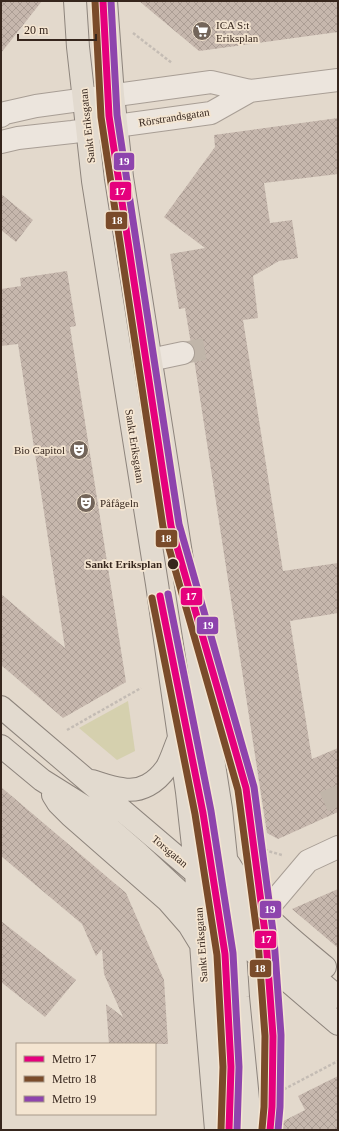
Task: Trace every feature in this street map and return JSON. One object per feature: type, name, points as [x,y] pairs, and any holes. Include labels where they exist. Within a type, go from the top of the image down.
[{"type":"main road","name":"Sankt Eriksgatan","points":[[75,1],[83,99],[93,181],[157,584],[187,792],[196,873],[216,1130]]},
{"type":"main road","points":[[106,1],[113,95],[122,177],[219,802],[231,903],[251,1130]]},
{"type":"main road","name":"Torsgatan","points":[[1,707],[231,903],[276,948],[306,970],[338,997]]},
{"type":"main road","points":[[86,780],[124,790],[136,789],[149,785],[167,766],[179,737]]},
{"type":"main road","name":"Torsgatan","points":[[1,746],[42,780],[85,807],[138,853],[182,895],[234,935],[338,1024]]},
{"type":"main road","points":[[42,780],[58,803],[70,816],[168,901],[190,926],[201,944]]},
{"type":"main road","points":[[226,861],[248,894],[264,914],[338,978]]},
{"type":"street","name":"Rörstrandsgatan","points":[[113,95],[211,82],[250,91],[338,80]]},
{"type":"street","name":"Rörstrandsgatan","points":[[117,126],[211,113],[250,91]]},
{"type":"street","points":[[1,116],[5,113],[36,106],[113,95]]},
{"type":"street","points":[[1,142],[18,138],[117,126]]},
{"type":"street","points":[[150,360],[183,353]]},
{"type":"street","points":[[264,914],[308,861],[338,847]]},
{"type":"path","points":[[132,33],[177,66]]},
{"type":"path","points":[[67,730],[141,688]]},
{"type":"path","points":[[244,833],[268,851],[308,861]]},
{"type":"path","points":[[275,1094],[338,1061]]},
{"type":"shaded area","points":[[128,701],[135,751],[117,760],[79,728]]},
{"type":"building","points":[[1,1],[42,1],[1,53]]},
{"type":"building","points":[[139,1],[338,1],[338,32],[199,51]]},
{"type":"building","points":[[338,118],[338,174],[264,183],[270,223],[292,220],[298,258],[279,261],[253,276],[258,318],[243,320],[283,571],[338,563],[338,613],[290,621],[312,759],[338,748],[338,812],[278,839],[267,833],[194,359],[195,351],[191,344],[185,308],[179,309],[170,254],[205,248],[164,217],[215,147],[214,135]]},
{"type":"building","points":[[1,194],[33,220],[16,242],[1,230]]},
{"type":"building","points":[[67,271],[76,326],[70,327],[126,682],[63,718],[1,665],[1,594],[65,648],[18,344],[1,346],[1,289],[21,286],[20,278]]},
{"type":"building","points":[[1,787],[126,893],[164,980],[168,1044],[109,1043],[106,1004],[123,1017],[104,974],[102,949],[96,956],[82,924],[1,856]]},
{"type":"building","points":[[338,889],[338,948],[292,909]]},
{"type":"building","points":[[1,921],[76,980],[45,1017],[1,982]]},
{"type":"building","points":[[338,1076],[338,1130],[266,1130],[305,1110],[298,1096]]},
{"type":"tunnel","points":[[183,353],[205,349]]},
{"type":"tunnel","points":[[330,788],[338,807]]},
{"type":"metro line","name":"18","points":[[95,1],[101,117],[163,527],[238,790],[258,941],[265,1036],[264,1107],[262,1129]]},
{"type":"metro line","name":"17","points":[[103,1],[109,116],[171,526],[246,788],[266,940],[273,1036],[272,1107],[270,1130]]},
{"type":"metro line","name":"19","points":[[111,1],[117,115],[179,524],[254,787],[274,939],[281,1035],[280,1107],[278,1130]]},
{"type":"metro line","name":"19","points":[[168,594],[211,811],[233,953],[239,1067],[237,1130]]},
{"type":"metro line","name":"17","points":[[160,596],[203,813],[225,954],[231,1067],[229,1130]]},
{"type":"metro line","name":"18","points":[[152,598],[195,814],[217,955],[223,1067],[221,1130]]},
{"type":"place","name":"ICA S:t Eriksplan","points":[[202,31]]},
{"type":"place","name":"Bio Capitol","points":[[79,450]]},
{"type":"place","name":"Påfågeln","points":[[86,503]]},
{"type":"place","name":"Sankt Eriksplan","points":[[173,564]]}]
